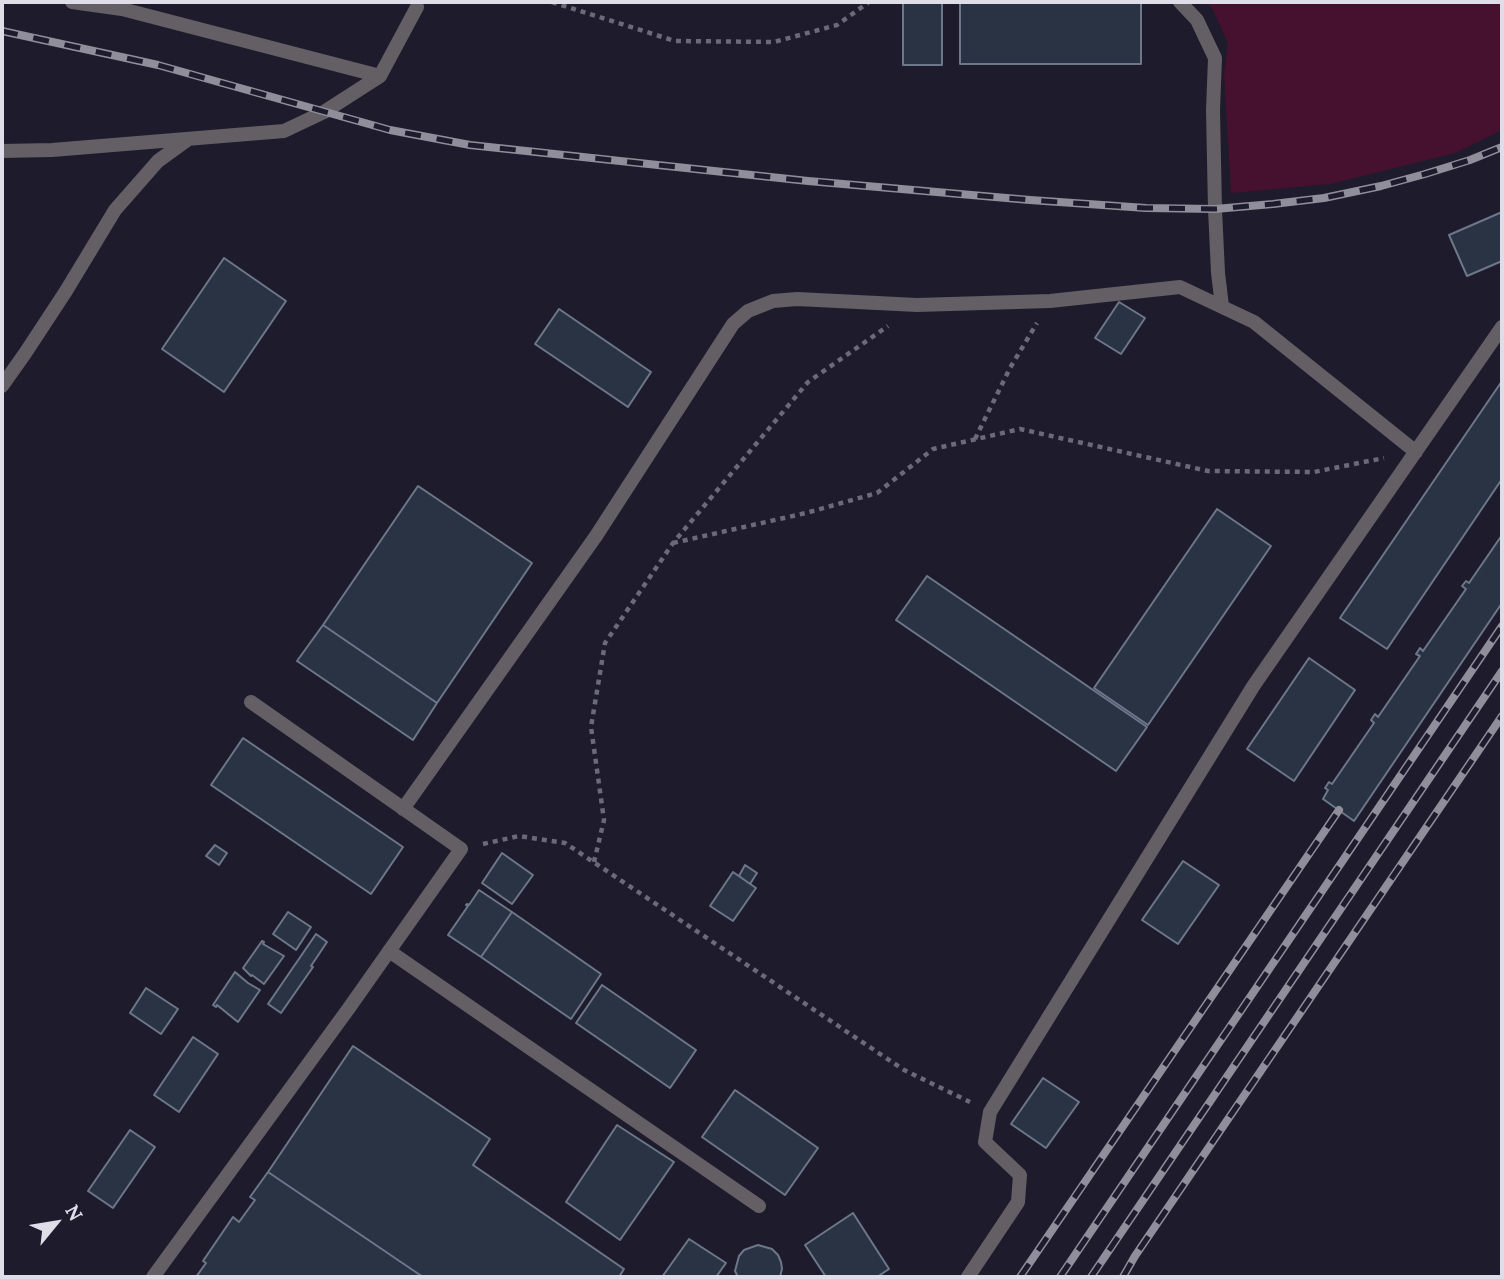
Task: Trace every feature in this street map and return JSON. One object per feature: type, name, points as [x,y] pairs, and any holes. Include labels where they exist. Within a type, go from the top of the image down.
[{"type":"lane","points":[[72,2],[122,9],[380,76]]},
{"type":"lane","points":[[1180,2],[1197,20],[1215,58],[1215,209],[1222,306]]},
{"type":"lane","points":[[2,151],[52,150],[284,131],[324,112],[380,76],[417,7]]},
{"type":"lane","points":[[2,386],[115,210],[158,161],[188,139]]},
{"type":"lane","points":[[403,809],[596,536],[733,324],[748,311],[773,301],[797,299],[917,305],[1049,301],[1180,287],[1254,322],[1416,452]]},
{"type":"lane","points":[[968,1277],[1018,1202],[1020,1175],[985,1142],[990,1112],[1254,685],[1502,327]]},
{"type":"lane","points":[[153,1277],[461,849],[251,702]]},
{"type":"lane","points":[[389,951],[759,1206]]},
{"type":"path","points":[[552,2],[675,41],[762,42],[774,42],[837,25],[869,2]]},
{"type":"path","points":[[974,439],[1010,368],[1049,301]]},
{"type":"path","points":[[594,862],[604,820],[591,727],[605,643],[673,542],[808,382],[917,305]]},
{"type":"path","points":[[673,542],[806,513],[877,493],[933,449],[1020,429],[1208,471],[1314,472],[1416,452]]},
{"type":"path","points":[[461,849],[519,836],[565,844],[904,1070],[990,1112]]},
{"type":"shaded area","points":[[1206,2],[1502,2],[1502,130],[1455,153],[1330,184],[1231,193],[1224,73],[1228,43],[1213,10]]},
{"type":"building","points":[[903,2],[942,2],[942,65],[903,65]]},
{"type":"building","points":[[960,2],[1141,2],[1141,64],[960,64]]},
{"type":"building","points":[[1502,212],[1502,261],[1467,276],[1449,235]]},
{"type":"building","points":[[224,258],[286,301],[224,392],[162,349]]},
{"type":"building","points":[[1119,302],[1145,318],[1121,354],[1095,338]]},
{"type":"building","points":[[559,309],[651,372],[628,407],[535,344]]},
{"type":"building","points":[[1502,381],[1502,479],[1387,649],[1340,618]]},
{"type":"building","points":[[418,486],[532,563],[437,703],[323,625]]},
{"type":"building","points":[[1217,509],[1271,546],[1148,725],[1094,688]]},
{"type":"building","points":[[1502,535],[1502,603],[1354,821],[1323,799],[1328,790],[1325,788],[1329,782],[1332,784],[1374,723],[1371,720],[1375,714],[1378,717],[1420,656],[1416,654],[1420,648],[1423,651],[1466,589],[1462,586],[1466,581],[1469,583]]},
{"type":"building","points":[[927,576],[1147,727],[1116,771],[896,620]]},
{"type":"building","points":[[323,625],[437,703],[413,740],[297,661]]},
{"type":"building","points":[[1309,658],[1355,690],[1294,781],[1247,749]]},
{"type":"building","points":[[243,738],[403,847],[371,894],[211,785]]},
{"type":"building","points":[[215,845],[227,853],[219,865],[206,856]]},
{"type":"building","points":[[502,853],[533,875],[512,904],[482,883]]},
{"type":"building","points":[[1183,861],[1219,885],[1178,944],[1142,920]]},
{"type":"building","points":[[745,865],[757,873],[750,884],[739,876]]},
{"type":"building","points":[[733,872],[756,888],[733,921],[710,906]]},
{"type":"building","points":[[479,890],[512,912],[481,957],[448,935],[468,906],[466,905],[469,905]]},
{"type":"building","points":[[288,912],[311,927],[296,950],[273,934]]},
{"type":"building","points":[[512,912],[601,974],[571,1019],[481,957]]},
{"type":"building","points":[[316,934],[327,942],[281,1013],[268,1004]]},
{"type":"building","points":[[262,941],[284,956],[264,984],[243,968]]},
{"type":"building","points":[[235,972],[260,990],[238,1022],[217,1005],[213,1005]]},
{"type":"building","points":[[602,985],[696,1050],[670,1088],[576,1023]]},
{"type":"building","points":[[146,988],[178,1009],[161,1034],[130,1013]]},
{"type":"building","points":[[193,1037],[218,1054],[179,1112],[154,1095]]},
{"type":"building","points":[[353,1046],[490,1139],[473,1165],[624,1269],[619,1277],[423,1277],[268,1172]]},
{"type":"building","points":[[1043,1078],[1079,1102],[1046,1148],[1011,1124]]},
{"type":"building","points":[[735,1090],[818,1148],[785,1195],[702,1137]]},
{"type":"building","points":[[617,1125],[674,1162],[620,1240],[566,1202]]},
{"type":"building","points":[[130,1130],[155,1147],[113,1208],[88,1191]]},
{"type":"building","points":[[268,1172],[423,1277],[196,1277],[206,1263],[203,1261],[233,1217],[239,1222],[255,1200],[250,1197]]},
{"type":"building","points":[[853,1213],[889,1269],[877,1277],[826,1277],[805,1245]]},
{"type":"building","points":[[689,1239],[726,1263],[716,1277],[662,1277]]},
{"type":"building","points":[[758,1245],[772,1249],[778,1255],[782,1269],[780,1277],[738,1277],[735,1271],[739,1256],[744,1250]]},
{"type":"railway","points":[[2,31],[158,65],[390,130],[470,145],[808,181],[1030,200],[1146,208],[1215,209],[1273,204],[1324,198],[1381,186],[1470,160],[1502,147]]},
{"type":"railway","points":[[1060,1277],[1502,626]]},
{"type":"railway","points":[[1091,1277],[1502,671]]},
{"type":"railway","points":[[1123,1277],[1502,716]]},
{"type":"railway","points":[[1020,1277],[1339,810]]}]
